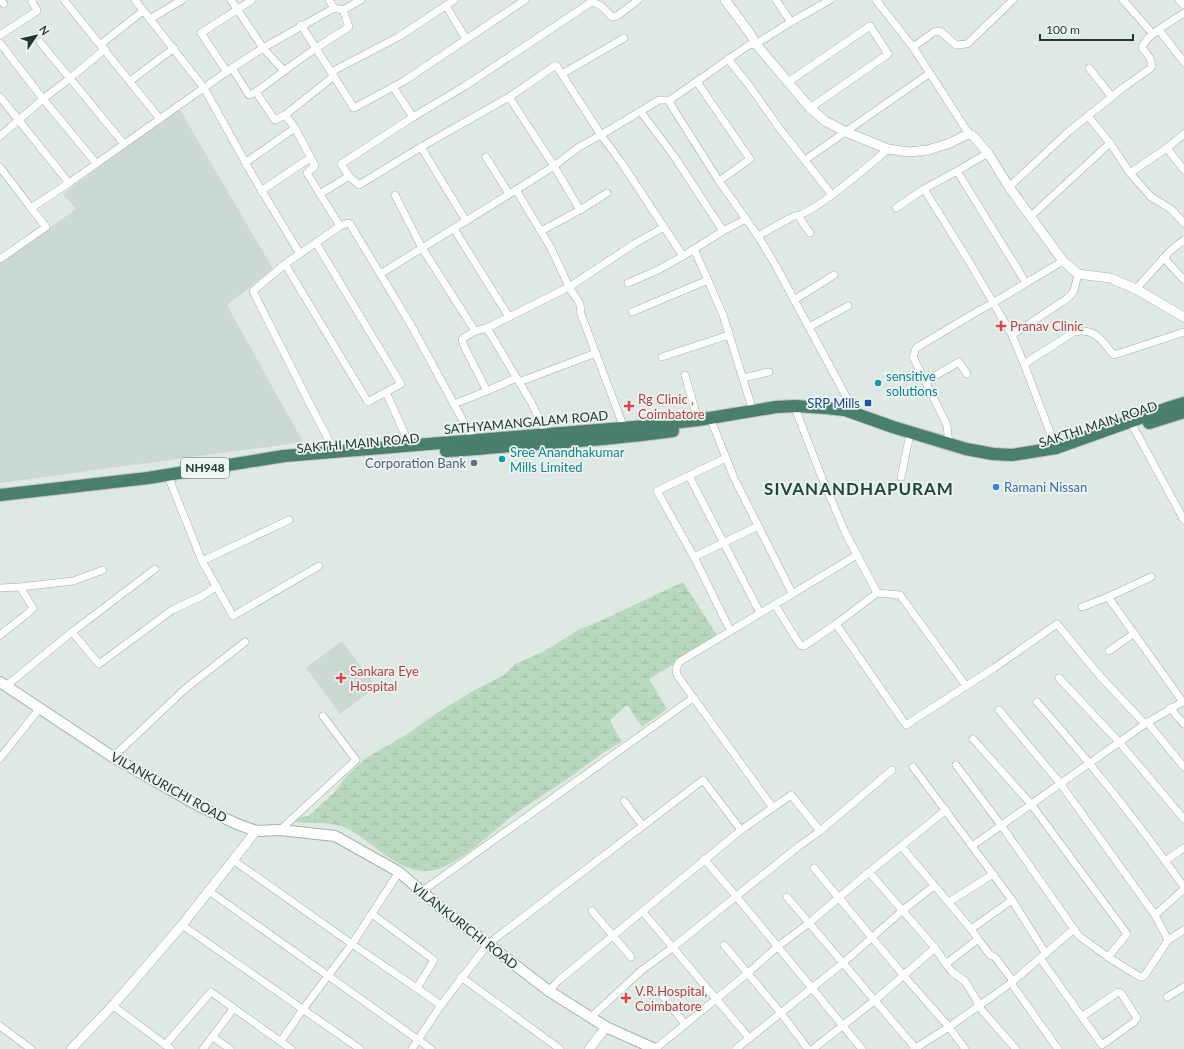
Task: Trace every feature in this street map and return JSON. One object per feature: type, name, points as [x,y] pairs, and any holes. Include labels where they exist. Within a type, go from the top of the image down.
[{"type":"highway","name":"SATHYAMANGALAM ROAD","points":[[0,495],[148,478],[284,456],[547,435],[632,430],[795,406],[846,410],[949,444],[993,454],[1027,454],[1056,448],[1131,425],[1168,408],[1184,403]]},
{"type":"highway","name":"SAKTHI MAIN ROAD","points":[[0,503],[151,485],[276,465],[415,452],[480,449],[632,430],[713,426],[779,414],[797,413],[825,414],[842,417],[964,456],[994,461],[1014,462],[1058,453],[1131,425],[1184,412]]},
{"type":"main road","name":"VILANKURICHI ROAD","points":[[3,684],[113,757],[197,805],[237,824],[256,831],[280,830],[335,836],[399,872],[421,892],[549,991],[606,1027],[655,1049]]},
{"type":"street","points":[[0,35],[37,11],[32,2],[33,0]]},
{"type":"street","points":[[64,0],[160,119]]},
{"type":"street","points":[[135,0],[204,88],[261,191],[300,254]]},
{"type":"street","points":[[150,19],[182,0]]},
{"type":"street","points":[[231,0],[263,48],[284,71]]},
{"type":"street","points":[[252,0],[201,33],[249,95],[256,92],[349,26],[343,10]]},
{"type":"street","points":[[329,0],[334,8]]},
{"type":"street","points":[[31,208],[263,48],[334,8],[343,10],[361,0]]},
{"type":"street","points":[[256,92],[275,120],[285,115],[332,74],[400,36],[454,0]]},
{"type":"street","points":[[301,26],[354,108],[404,81],[525,0]]},
{"type":"street","points":[[638,0],[617,16],[612,17],[598,4],[590,2],[465,86],[341,164],[349,176],[359,185],[421,147],[509,97],[556,65],[601,135],[621,162],[683,256]]},
{"type":"street","points":[[726,0],[756,44],[810,108],[825,121],[846,132],[888,149],[909,152],[928,150],[950,143],[969,134]]},
{"type":"street","points":[[776,0],[791,22]]},
{"type":"street","points":[[380,274],[554,166],[579,147],[641,112],[659,100],[670,100],[749,45],[756,44],[830,0]]},
{"type":"street","points":[[876,0],[913,47],[969,134],[973,136],[988,153],[1009,186],[1063,261],[1078,274],[1110,278],[1136,289],[1184,316]]},
{"type":"street","points":[[913,47],[934,32],[940,31],[956,45],[967,44],[1013,0]]},
{"type":"street","points":[[1123,0],[1184,62]]},
{"type":"street","points":[[1179,0],[1184,5]]},
{"type":"street","points":[[446,6],[466,39]]},
{"type":"street","points":[[0,136],[42,99],[69,79],[143,11]]},
{"type":"street","points":[[1009,186],[1068,132],[1151,68],[1152,64],[1150,59],[1142,46],[1156,32],[1184,13]]},
{"type":"street","points":[[788,82],[870,26],[888,54],[810,108]]},
{"type":"street","points":[[562,74],[624,38]]},
{"type":"street","points":[[40,42],[124,144]]},
{"type":"street","points":[[0,43],[42,99],[96,163]]},
{"type":"street","points":[[130,81],[174,48]]},
{"type":"street","points":[[728,59],[780,129],[832,195]]},
{"type":"street","points":[[1089,68],[1112,97]]},
{"type":"street","points":[[805,160],[930,73]]},
{"type":"street","points":[[697,82],[750,159],[719,181]]},
{"type":"street","points":[[393,87],[414,117]]},
{"type":"street","points":[[0,97],[69,183]]},
{"type":"street","points":[[509,97],[554,166],[580,210]]},
{"type":"street","points":[[670,100],[671,104],[719,181],[758,236],[856,413]]},
{"type":"street","points":[[641,112],[674,156],[723,231]]},
{"type":"street","points":[[285,115],[295,128],[315,166],[307,173],[340,226]]},
{"type":"street","points":[[1088,116],[1110,143],[1130,173],[1151,198],[1170,209],[1184,223]]},
{"type":"street","points":[[245,163],[295,128]]},
{"type":"street","points":[[1130,173],[1167,148],[1184,134]]},
{"type":"street","points":[[1031,216],[1110,143]]},
{"type":"street","points":[[421,147],[466,221]]},
{"type":"street","points":[[1167,148],[1184,170]]},
{"type":"street","points":[[758,236],[794,216],[799,217],[832,195],[888,149]]},
{"type":"street","points":[[896,208],[924,189],[957,172],[988,153]]},
{"type":"street","points":[[486,157],[509,194]]},
{"type":"street","points":[[261,191],[310,158]]},
{"type":"street","points":[[0,167],[46,227],[1,257]]},
{"type":"street","points":[[957,172],[1026,284]]},
{"type":"street","points":[[320,194],[349,176]]},
{"type":"street","points":[[924,189],[1012,335],[1056,448]]},
{"type":"street","points":[[516,190],[551,248],[569,286],[580,304],[581,314],[596,353],[632,430]]},
{"type":"street","points":[[541,231],[580,210],[607,193]]},
{"type":"street","points":[[395,195],[422,248],[475,331]]},
{"type":"street","points":[[799,217],[810,234]]},
{"type":"street","points":[[628,283],[656,271],[746,219]]},
{"type":"street","points":[[335,452],[253,291],[285,264],[340,226],[348,223],[411,325],[474,441]]},
{"type":"street","points":[[487,392],[462,339],[475,331],[487,328],[569,286],[634,244],[664,227]]},
{"type":"street","points":[[454,229],[509,317]]},
{"type":"street","points":[[1136,289],[1170,251],[1184,240]]},
{"type":"street","points":[[285,264],[368,402],[401,384],[316,243]]},
{"type":"street","points":[[694,249],[723,315],[744,378],[753,411]]},
{"type":"street","points":[[1164,258],[1184,280]]},
{"type":"street","points":[[949,444],[947,425],[913,357],[916,348],[1063,261]]},
{"type":"street","points":[[1012,335],[1068,298],[1074,291],[1078,274]]},
{"type":"street","points":[[794,300],[834,276]]},
{"type":"street","points":[[632,312],[708,280]]},
{"type":"street","points":[[809,327],[848,306]]},
{"type":"street","points":[[487,328],[531,402],[547,435]]},
{"type":"street","points":[[1024,364],[1079,330],[1097,334],[1114,355],[1184,332]]},
{"type":"street","points":[[662,357],[729,335]]},
{"type":"street","points":[[454,404],[596,353]]},
{"type":"street","points":[[926,381],[959,362],[967,374]]},
{"type":"street","points":[[744,378],[769,372]]},
{"type":"street","points":[[685,375],[698,420]]},
{"type":"street","points":[[386,392],[410,446]]},
{"type":"street","points":[[797,413],[820,473],[857,555],[877,593]]},
{"type":"street","points":[[1131,425],[1184,520]]},
{"type":"street","points":[[713,426],[734,478],[790,589]]},
{"type":"street","points":[[901,477],[909,439]]},
{"type":"street","points":[[726,458],[657,490],[694,557],[728,626]]},
{"type":"street","points":[[689,476],[758,609]]},
{"type":"street","points":[[170,481],[202,561],[233,616],[319,566]]},
{"type":"street","points":[[202,561],[289,520]]},
{"type":"street","points":[[694,557],[758,526]]},
{"type":"street","points":[[773,808],[693,698],[677,675],[676,669],[679,662],[857,555]]},
{"type":"street","points":[[3,684],[155,569]]},
{"type":"street","points":[[0,588],[73,581],[103,570]]},
{"type":"street","points":[[1082,608],[1151,577]]},
{"type":"street","points":[[72,632],[99,664],[172,610],[202,596],[217,586]]},
{"type":"street","points":[[0,636],[33,608],[20,587]]},
{"type":"street","points":[[775,604],[800,645],[804,646],[877,593],[900,594],[966,686]]},
{"type":"street","points":[[972,846],[1146,723],[1184,701],[1133,634],[1108,597]]},
{"type":"street","points":[[836,624],[906,725],[994,668],[1057,624],[1099,675],[1146,723],[1184,767]]},
{"type":"street","points":[[1109,651],[1133,634]]},
{"type":"street","points":[[113,757],[185,689],[245,642]]},
{"type":"street","points":[[1059,678],[1119,742],[1184,819]]},
{"type":"street","points":[[421,892],[693,698]]},
{"type":"street","points":[[1037,702],[1089,762],[1166,861],[1184,888],[1155,914]]},
{"type":"street","points":[[1170,708],[1184,724]]},
{"type":"street","points":[[0,758],[39,709]]},
{"type":"street","points":[[999,710],[1060,783],[1155,914],[1168,940]]},
{"type":"street","points":[[280,830],[356,760],[323,716]]},
{"type":"street","points":[[973,739],[1031,804],[1127,934],[1108,957]]},
{"type":"street","points":[[956,764],[1079,936],[1108,957],[1142,977],[1145,975],[1168,940],[1184,930]]},
{"type":"street","points":[[913,768],[1012,900],[1043,956],[1083,1016],[1104,1047],[1137,1018],[1121,993],[1118,992],[1083,1016]]},
{"type":"street","points":[[591,1017],[642,970],[820,831],[892,770]]},
{"type":"street","points":[[412,1049],[461,977],[488,944],[703,780],[741,830]]},
{"type":"street","points":[[549,991],[558,981],[643,912],[704,859],[741,830],[791,795],[820,831]]},
{"type":"street","points":[[624,801],[643,826]]},
{"type":"street","points":[[655,1049],[748,973],[777,947],[809,923],[900,846],[946,810]]},
{"type":"street","points":[[72,1049],[182,925],[256,831]]},
{"type":"street","points":[[900,846],[949,902],[990,955],[995,957],[1058,1049]]},
{"type":"street","points":[[1166,861],[1184,848]]},
{"type":"street","points":[[704,859],[862,1049]]},
{"type":"street","points":[[232,860],[441,1005]]},
{"type":"street","points":[[814,868],[904,976],[949,1027],[965,1049]]},
{"type":"street","points":[[281,1041],[352,944],[399,872]]},
{"type":"street","points":[[869,872],[935,948],[952,972],[965,981],[980,1005],[1016,1049]]},
{"type":"street","points":[[949,902],[993,874]]},
{"type":"street","points":[[736,1049],[843,963],[903,910],[934,886]]},
{"type":"street","points":[[209,890],[431,1049]]},
{"type":"street","points":[[787,897],[915,1049],[949,1027],[1012,982],[1074,930]]},
{"type":"street","points":[[971,929],[1012,900]]},
{"type":"street","points":[[592,911],[631,956]]},
{"type":"street","points":[[643,912],[672,948],[717,998],[749,1038]]},
{"type":"street","points":[[372,914],[434,960],[417,988]]},
{"type":"street","points":[[182,925],[360,1049]]},
{"type":"street","points":[[946,964],[978,939]]},
{"type":"street","points":[[724,946],[781,1013],[808,1049]]},
{"type":"street","points":[[813,1049],[904,976],[935,948]]},
{"type":"street","points":[[461,977],[560,1049]]},
{"type":"street","points":[[1167,997],[1184,987]]},
{"type":"street","points":[[658,990],[685,1024]]},
{"type":"street","points":[[112,1005],[168,1047],[211,992],[291,1049]]},
{"type":"street","points":[[203,1049],[234,1008]]},
{"type":"street","points":[[0,1026],[31,1049]]},
{"type":"street","points":[[589,1049],[606,1027]]},
{"type":"street","points":[[213,1037],[230,1049]]},
{"type":"shaded area","points":[[179,108],[273,269],[227,305],[303,442],[0,483],[0,264],[76,209],[63,194]]},
{"type":"shaded area","name":"Sankara Eye Hospital","points":[[342,641],[376,687],[340,714],[306,668]]},
{"type":"green space","points":[[683,582],[718,637],[649,679],[667,709],[642,727],[627,705],[610,720],[622,742],[600,755],[521,810],[478,845],[455,861],[432,871],[411,869],[392,860],[357,834],[342,826],[295,822],[298,818],[309,816],[334,793],[347,776],[366,758],[406,735],[437,713],[473,691],[504,675],[515,664],[543,652],[580,629]]},
{"type":"place","name":"Pranav Clinic","points":[[1001,326]]},
{"type":"place","name":"sensitive solutions","points":[[878,383]]},
{"type":"place","name":"SRP Mills","points":[[868,403]]},
{"type":"place","name":"Rg Clinic , Coimbatore","points":[[629,406]]},
{"type":"place","name":"Sree Anandhakumar Mills Limited","points":[[502,459]]},
{"type":"place","name":"Corporation Bank","points":[[474,463]]},
{"type":"place","name":"Ramani Nissan","points":[[996,487]]},
{"type":"place","name":"Sankara Eye Hospital","points":[[341,678]]},
{"type":"place","name":"V.R.Hospital, Coimbatore","points":[[626,998]]},
{"type":"district","name":"SIVANANDHAPURAM","points":[[859,489]]}]
